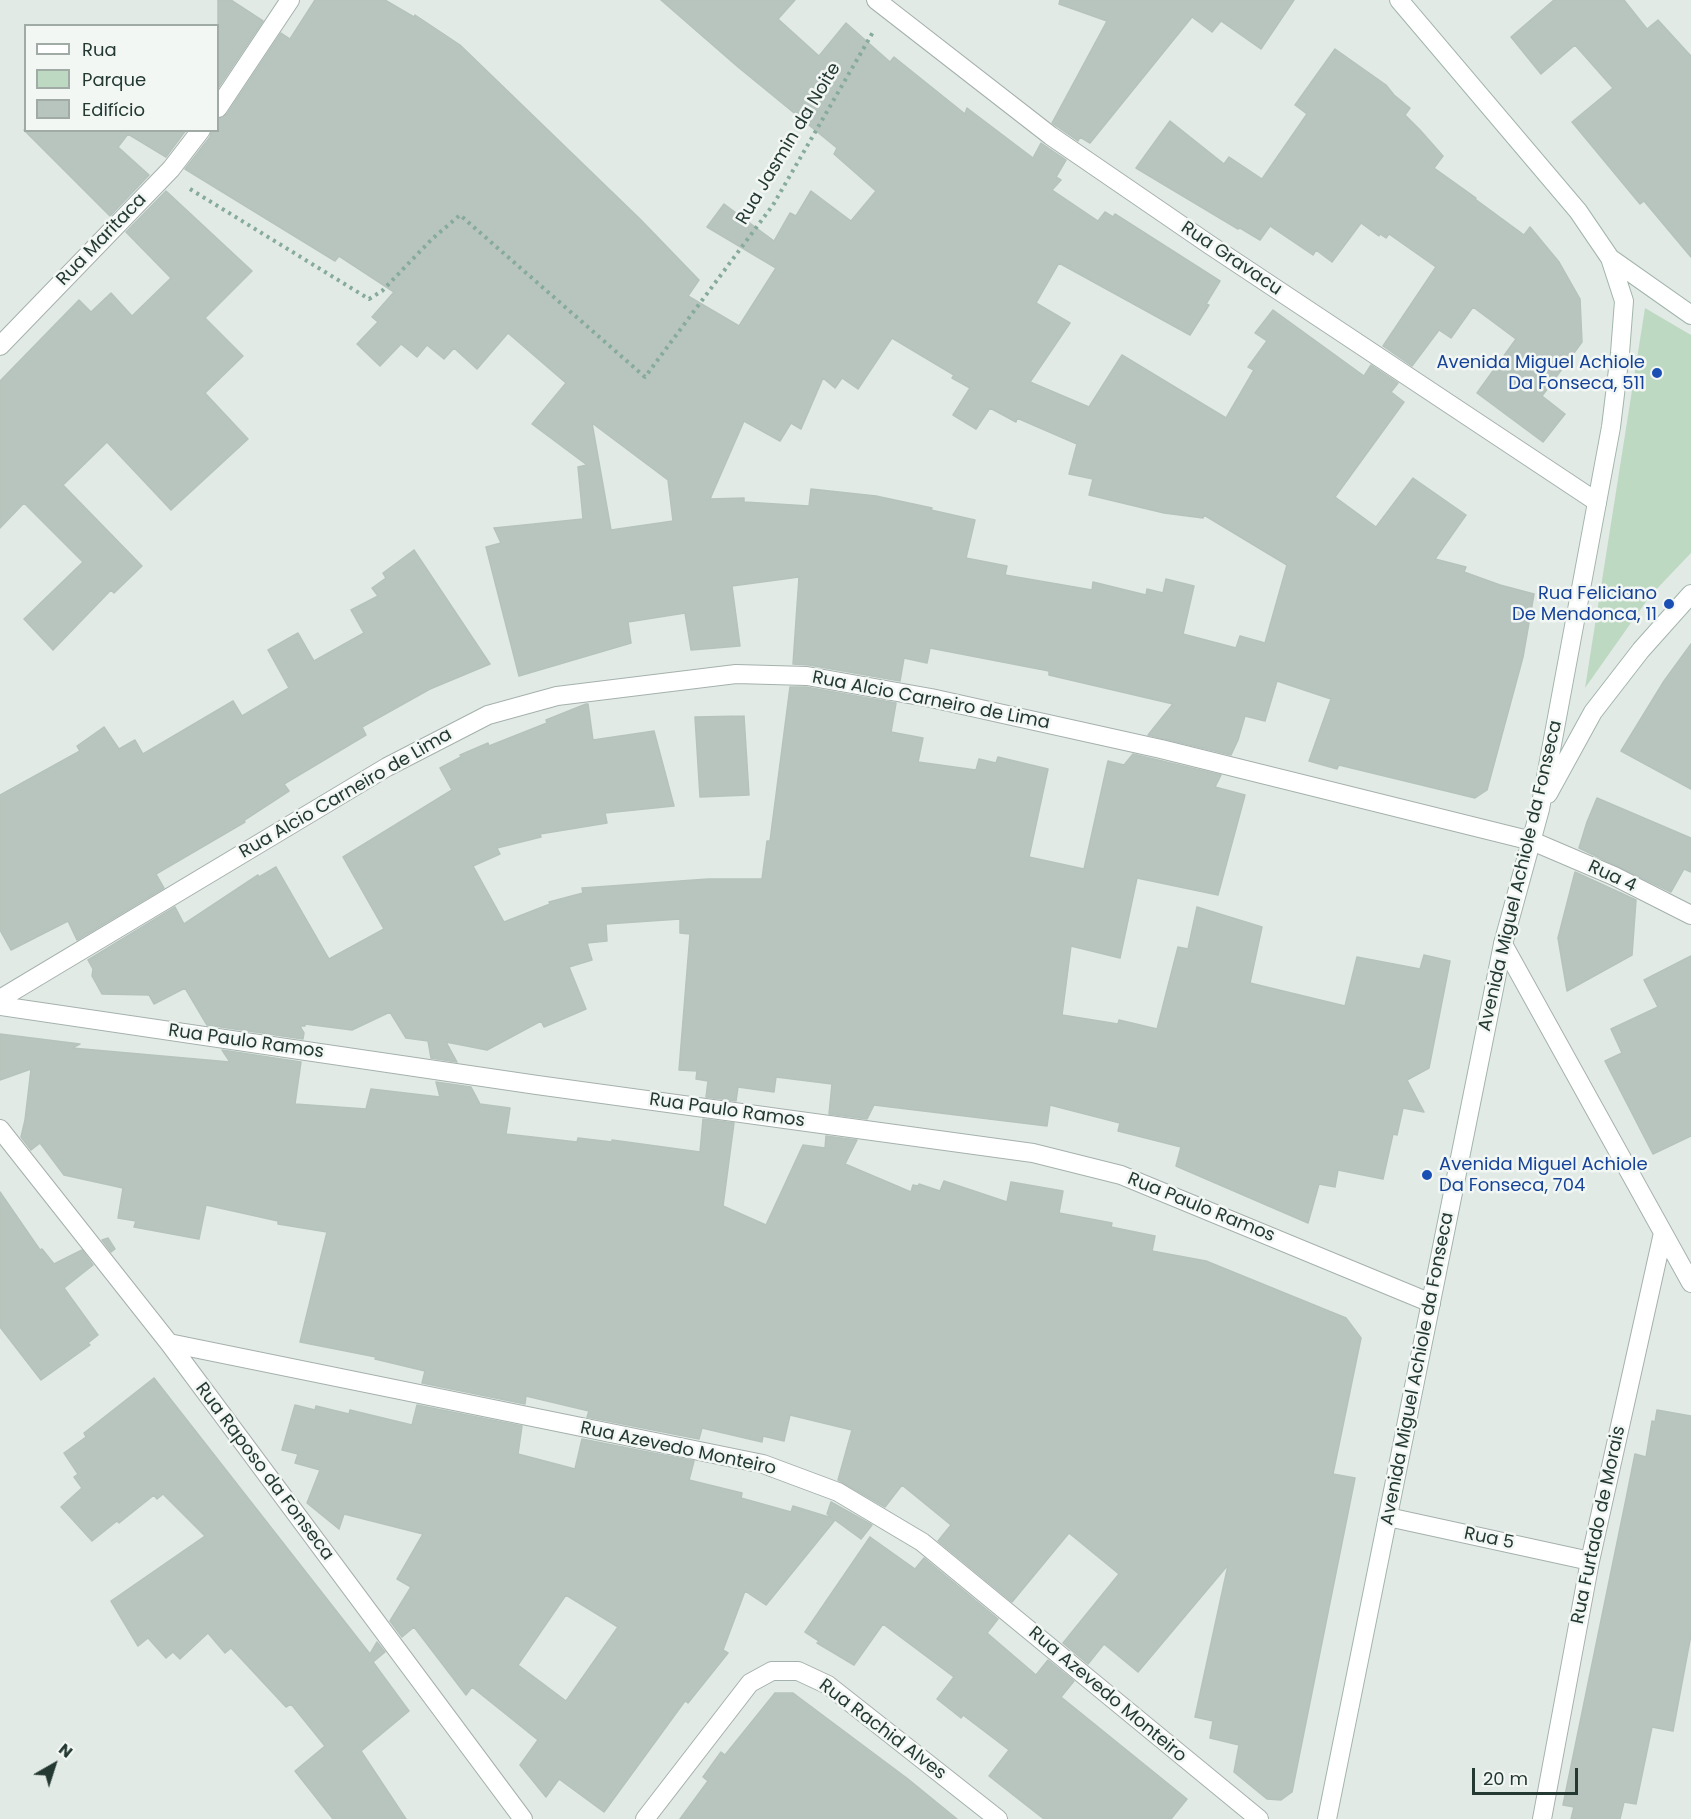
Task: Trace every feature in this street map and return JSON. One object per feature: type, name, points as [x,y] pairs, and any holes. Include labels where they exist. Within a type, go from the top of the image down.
[{"type":"street","points":[[219,106],[290,0]]},
{"type":"street","name":"Avenida Miguel Achiole da Fonseca","points":[[1331,1818],[1388,1517],[1503,944],[1540,809],[1611,428],[1624,301],[1610,258],[1578,211],[1399,0]]},
{"type":"street","name":"Rua Gravacu","points":[[881,4],[1051,136],[1210,245],[1597,502]]},
{"type":"street","name":"Rua Maritaca","points":[[0,346],[171,169],[199,132]]},
{"type":"street","points":[[1610,258],[1691,315]]},
{"type":"street","points":[[1540,809],[1593,712],[1641,650],[1691,594]]},
{"type":"street","name":"Rua Alcio Carneiro de Lima","points":[[0,999],[387,767],[488,715],[557,696],[736,674],[807,675],[931,698],[1161,749],[1532,841]]},
{"type":"street","name":"Rua 4","points":[[1532,841],[1614,876],[1691,915]]},
{"type":"street","points":[[1503,944],[1691,1283]]},
{"type":"street","name":"Rua Paulo Ramos","points":[[0,1006],[1033,1154],[1121,1175],[1431,1303]]},
{"type":"street","name":"Rua Raposo da Fonseca","points":[[0,1129],[169,1343],[523,1819]]},
{"type":"street","name":"Rua Furtado de Morais","points":[[1542,1819],[1590,1560],[1663,1233]]},
{"type":"street","name":"Rua Azevedo Monteiro","points":[[169,1343],[763,1464],[838,1492],[922,1542],[1259,1819]]},
{"type":"street","name":"Rua 5","points":[[1388,1517],[1590,1560]]},
{"type":"street","name":"Rua Rachid Alves","points":[[645,1819],[750,1683],[772,1671],[798,1671],[828,1685],[998,1819]]},
{"type":"path","name":"Rua Jasmin da Noite","points":[[171,169],[186,186],[369,298],[382,291],[432,239],[460,215],[645,377],[773,205],[881,4]]},
{"type":"green space","points":[[1645,308],[1691,335],[1691,553],[1650,596],[1585,688]]},
{"type":"building","points":[[218,0],[231,0],[263,21],[219,87],[219,24]]},
{"type":"building","points":[[315,0],[385,0],[414,17],[415,15],[460,45],[640,219],[699,280],[688,296],[739,326],[776,268],[707,227],[724,204],[774,241],[790,213],[796,216],[811,191],[851,221],[876,191],[834,154],[837,148],[661,0],[795,0],[778,19],[819,56],[846,23],[890,62],[894,57],[965,114],[967,108],[1033,158],[1041,143],[1066,160],[1056,177],[1061,180],[1052,190],[1098,221],[1105,212],[1113,217],[1115,214],[1220,281],[1206,304],[1209,305],[1190,335],[1059,263],[1036,303],[1070,323],[1030,382],[1089,407],[1122,355],[1226,418],[1254,370],[1248,367],[1267,341],[1255,333],[1273,310],[1364,376],[1371,365],[1398,383],[1391,392],[1404,402],[1335,497],[1376,527],[1413,478],[1466,515],[1435,559],[1466,567],[1464,572],[1500,585],[1534,594],[1523,657],[1487,790],[1475,798],[1339,765],[1337,769],[1309,761],[1331,699],[1277,681],[1265,721],[1245,716],[1231,755],[1148,735],[1173,704],[1049,675],[1049,671],[930,648],[927,663],[904,658],[900,681],[793,664],[799,577],[732,586],[740,646],[691,650],[685,613],[628,622],[631,643],[519,676],[486,547],[501,543],[494,528],[583,519],[578,467],[587,465],[532,424],[566,383],[508,333],[477,369],[454,348],[444,359],[427,345],[417,357],[401,344],[380,366],[357,344],[378,322],[372,317],[394,292],[339,256],[335,261],[185,169],[211,132],[219,132],[219,118],[227,114],[281,33],[290,39]],"holes":[[[892,338],[954,375],[952,378],[970,388],[953,415],[976,429],[990,408],[1016,422],[1017,418],[1077,444],[1069,474],[1093,479],[1089,495],[1164,513],[1203,518],[1204,515],[1287,565],[1265,643],[1240,636],[1236,648],[1183,634],[1194,586],[1166,579],[1163,593],[1147,589],[1146,595],[1093,582],[1092,590],[1005,575],[1007,566],[966,558],[975,520],[931,510],[932,508],[876,496],[811,489],[809,506],[744,502],[744,498],[710,499],[744,421],[780,441],[791,423],[801,429],[823,378],[835,388],[842,378],[858,389]],[[592,423],[668,480],[673,521],[611,530]]]},
{"type":"building","points":[[1060,0],[1294,0],[1261,49],[1221,21],[1212,32],[1192,17],[1090,143],[1080,137],[1078,141],[1052,123],[1107,21],[1059,4]]},
{"type":"building","points":[[1554,0],[1624,0],[1647,29],[1658,20],[1691,56],[1691,257],[1644,201],[1640,204],[1572,122],[1613,88],[1575,45],[1541,74],[1511,37]]},
{"type":"building","points":[[1335,49],[1386,85],[1410,108],[1405,115],[1443,156],[1434,168],[1524,235],[1530,227],[1559,262],[1580,299],[1582,342],[1542,396],[1565,414],[1543,442],[1477,393],[1516,339],[1473,307],[1451,338],[1439,330],[1412,366],[1383,346],[1436,267],[1389,234],[1386,238],[1380,234],[1379,236],[1361,223],[1332,262],[1316,250],[1313,255],[1270,226],[1260,240],[1136,168],[1170,121],[1224,164],[1229,157],[1262,179],[1307,114],[1295,105]]},
{"type":"building","points":[[26,132],[185,132],[166,157],[128,134],[118,147],[149,175],[110,216]]},
{"type":"building","points":[[166,191],[252,271],[205,318],[243,356],[205,393],[248,439],[171,510],[107,442],[63,485],[142,566],[114,593],[111,590],[53,650],[24,619],[83,562],[24,503],[0,528],[0,381],[79,300],[91,312],[111,293],[132,316],[171,278],[126,232]]},
{"type":"building","points":[[414,550],[490,664],[430,689],[362,727],[366,735],[284,784],[289,791],[243,821],[245,822],[156,874],[164,888],[77,940],[68,921],[11,950],[0,930],[0,795],[80,751],[77,746],[104,727],[119,749],[135,740],[143,754],[233,701],[242,716],[289,688],[268,650],[298,633],[314,661],[364,633],[351,610],[378,596],[372,588],[386,578],[383,573]]},
{"type":"building","points":[[1691,644],[1691,789],[1621,751],[1664,681]]},
{"type":"building","points":[[790,687],[806,687],[896,703],[891,732],[923,738],[918,762],[976,770],[979,759],[996,763],[998,757],[1048,769],[1029,857],[1084,869],[1108,761],[1124,765],[1133,754],[1221,775],[1215,787],[1245,795],[1218,895],[1137,878],[1120,958],[1071,946],[1062,1015],[1118,1024],[1119,1020],[1157,1029],[1178,947],[1188,949],[1197,907],[1262,927],[1250,983],[1345,1006],[1357,957],[1420,969],[1424,955],[1450,961],[1429,1068],[1407,1080],[1424,1112],[1403,1108],[1397,1135],[1393,1134],[1383,1179],[1338,1170],[1335,1187],[1319,1184],[1308,1223],[1176,1166],[1181,1147],[1118,1131],[1120,1123],[1050,1105],[1047,1126],[874,1105],[867,1119],[829,1114],[832,1084],[776,1077],[774,1092],[738,1087],[736,1101],[706,1097],[708,1081],[696,1079],[697,1071],[679,1070],[690,934],[680,933],[680,919],[606,924],[607,941],[587,943],[592,960],[569,967],[586,1009],[544,1027],[541,1021],[487,1050],[446,1042],[457,1062],[431,1058],[428,1041],[406,1038],[390,1012],[352,1030],[305,1024],[305,1026],[300,1026],[304,1033],[303,1039],[207,1025],[185,988],[154,1004],[149,995],[102,994],[92,976],[93,969],[88,960],[175,907],[184,924],[258,875],[259,877],[276,867],[329,959],[384,929],[343,857],[452,790],[440,768],[461,757],[460,755],[547,723],[546,720],[586,704],[588,704],[593,740],[654,731],[674,806],[605,813],[607,823],[540,834],[541,837],[497,848],[500,854],[473,866],[504,922],[550,904],[549,902],[583,893],[582,888],[708,879],[762,879],[767,841],[770,841]]},
{"type":"building","points":[[744,716],[749,795],[700,797],[695,717]]},
{"type":"building","points":[[1597,798],[1691,838],[1691,872],[1684,869],[1671,892],[1579,848]]},
{"type":"building","points":[[1575,872],[1636,900],[1632,955],[1567,991],[1558,938]]},
{"type":"building","points":[[1691,956],[1691,1136],[1653,1154],[1605,1061],[1622,1053],[1611,1029],[1658,1007],[1644,980]]},
{"type":"building","points":[[0,1034],[80,1044],[72,1048],[230,1062],[222,1050],[301,1062],[295,1104],[366,1109],[371,1089],[440,1097],[436,1082],[471,1087],[480,1104],[510,1108],[506,1134],[577,1142],[578,1138],[612,1142],[612,1140],[700,1152],[703,1119],[734,1123],[723,1206],[766,1225],[803,1145],[825,1148],[826,1136],[857,1140],[845,1164],[911,1192],[913,1185],[918,1186],[919,1184],[940,1191],[944,1181],[1007,1202],[1011,1182],[1063,1191],[1059,1213],[1112,1223],[1111,1227],[1155,1236],[1152,1251],[1206,1261],[1346,1318],[1361,1338],[1333,1474],[1355,1478],[1292,1792],[1281,1800],[1267,1799],[1234,1772],[1239,1745],[1210,1738],[1213,1721],[1195,1717],[1228,1565],[1138,1672],[1104,1644],[1088,1664],[1063,1643],[1119,1574],[1069,1533],[1012,1602],[938,1541],[951,1525],[902,1485],[885,1507],[838,1480],[852,1430],[790,1415],[784,1441],[763,1436],[762,1442],[702,1428],[699,1439],[587,1417],[589,1411],[526,1396],[525,1404],[422,1383],[425,1371],[375,1359],[376,1357],[300,1342],[327,1232],[278,1224],[278,1221],[206,1205],[199,1239],[134,1227],[136,1221],[118,1218],[123,1188],[64,1175],[40,1143],[31,1150],[21,1137],[31,1069],[0,1080]]},
{"type":"building","points":[[0,1192],[40,1250],[42,1249],[54,1264],[82,1250],[93,1265],[64,1288],[98,1335],[88,1343],[90,1345],[41,1380],[0,1327]]},
{"type":"building","points":[[108,1238],[115,1249],[111,1252],[102,1240]]},
{"type":"building","points":[[154,1378],[370,1654],[377,1642],[385,1652],[373,1662],[409,1711],[361,1751],[406,1819],[333,1819],[295,1771],[325,1746],[291,1704],[286,1707],[231,1648],[225,1653],[208,1633],[180,1659],[173,1652],[166,1658],[148,1638],[138,1646],[111,1601],[205,1536],[163,1494],[157,1499],[154,1495],[92,1541],[61,1507],[82,1488],[74,1477],[78,1474],[64,1453],[86,1437],[84,1433]]},
{"type":"building","points":[[295,1405],[315,1410],[316,1406],[349,1414],[350,1410],[412,1425],[417,1405],[522,1426],[518,1454],[575,1469],[582,1439],[694,1461],[689,1480],[742,1493],[741,1498],[791,1512],[793,1506],[832,1518],[827,1514],[831,1502],[872,1525],[861,1539],[835,1520],[766,1605],[745,1591],[723,1650],[728,1653],[688,1703],[685,1701],[604,1812],[559,1779],[546,1797],[520,1765],[538,1740],[472,1687],[466,1695],[414,1627],[402,1637],[390,1621],[411,1587],[397,1579],[423,1534],[344,1514],[339,1529],[307,1503],[320,1470],[295,1463],[298,1454],[282,1450]],"holes":[[[566,1595],[618,1627],[566,1701],[518,1665]]]},
{"type":"building","points":[[1657,1410],[1691,1416],[1691,1635],[1673,1731],[1652,1727],[1636,1804],[1624,1802],[1620,1819],[1571,1819],[1574,1807],[1563,1805],[1635,1454],[1646,1457],[1652,1421],[1655,1422]]},
{"type":"building","points":[[870,1537],[915,1569],[924,1558],[998,1619],[987,1633],[1036,1675],[1048,1660],[1074,1681],[1061,1697],[1187,1799],[1171,1819],[1044,1819],[989,1776],[1009,1750],[963,1715],[961,1718],[937,1699],[954,1677],[883,1624],[854,1665],[817,1643],[819,1641],[805,1632]]},
{"type":"building","points":[[775,1693],[793,1693],[908,1779],[957,1819],[680,1819],[708,1781],[703,1777],[721,1752],[725,1755]]},
{"type":"place","name":"Avenida Miguel Achiole Da Fonseca, 511","points":[[1657,373]]},
{"type":"place","name":"Rua Feliciano De Mendonca, 11","points":[[1669,604]]},
{"type":"place","name":"Avenida Miguel Achiole Da Fonseca, 704","points":[[1427,1175]]}]
